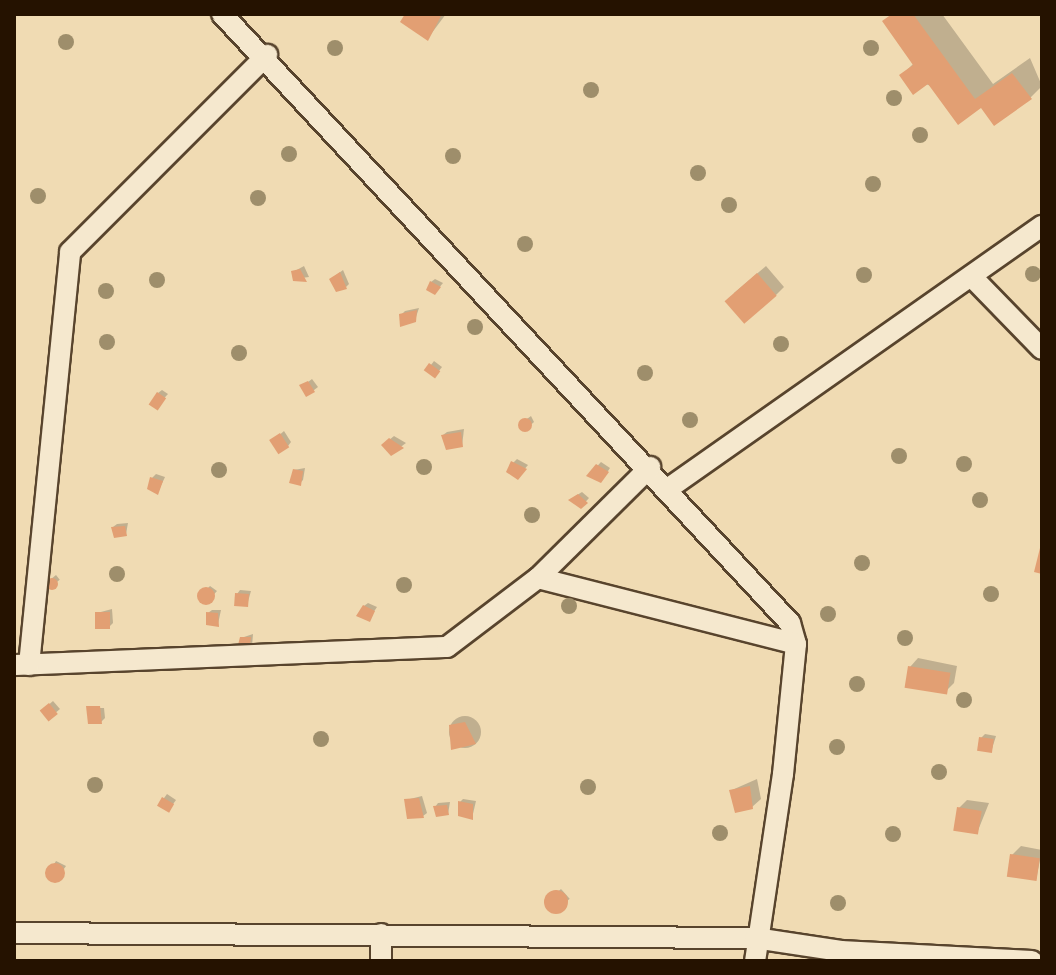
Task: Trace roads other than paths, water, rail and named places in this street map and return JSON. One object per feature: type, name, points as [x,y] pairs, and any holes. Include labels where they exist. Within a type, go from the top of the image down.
[{"type":"street","points":[[222,14],[267,55],[650,467],[790,623],[796,644],[755,938],[755,961]]},
{"type":"street","points":[[267,55],[70,252],[21,665],[447,647],[538,578],[650,467]]},
{"type":"street","points":[[669,488],[1042,226]]},
{"type":"street","points":[[972,277],[1042,349]]},
{"type":"street","points":[[538,578],[796,644]]},
{"type":"street","points":[[14,933],[755,938],[841,951],[1032,961]]},
{"type":"street","points":[[381,934],[381,961]]}]
